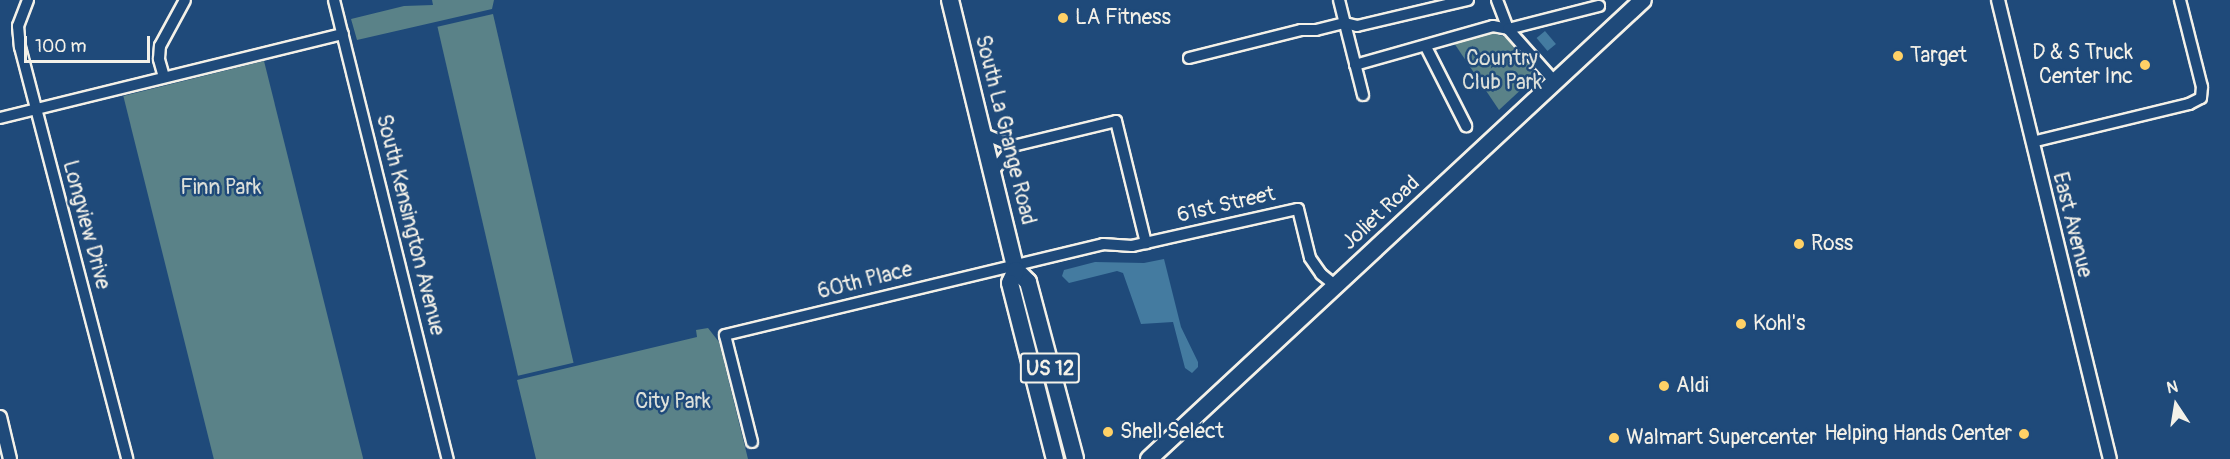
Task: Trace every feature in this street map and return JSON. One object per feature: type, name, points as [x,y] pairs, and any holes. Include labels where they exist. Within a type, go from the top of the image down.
[{"type":"main road","name":"South La Grange Road","points":[[950,0],[1015,268],[1028,282],[1075,459]]},
{"type":"main road","name":"Joliet Road","points":[[1149,459],[1643,0]]},
{"type":"main road","name":"South La Grange Road","points":[[1015,268],[1010,283],[1055,459]]},
{"type":"street","name":"Longview Drive","points":[[28,0],[18,26],[20,47],[127,459]]},
{"type":"street","points":[[164,77],[159,59],[160,46],[184,0]]},
{"type":"street","name":"South Kensington Avenue","points":[[334,0],[448,459]]},
{"type":"street","points":[[1339,0],[1363,95]]},
{"type":"street","points":[[1189,58],[1300,30],[1316,30],[1345,23],[1357,26],[1468,0]]},
{"type":"street","points":[[1497,0],[1508,29],[1555,82]]},
{"type":"street","name":"East Avenue","points":[[1998,0],[2110,459]]},
{"type":"street","points":[[2032,142],[2189,104],[2201,98],[2202,87],[2181,0]]},
{"type":"street","points":[[1355,65],[1426,47],[1493,26],[1508,29],[1599,6]]},
{"type":"street","points":[[0,118],[343,34]]},
{"type":"street","points":[[1426,47],[1466,126]]},
{"type":"street","points":[[982,133],[1013,146],[1116,121],[1146,243]]},
{"type":"street","points":[[992,173],[1013,146]]},
{"type":"street","name":"61st Street","points":[[1015,268],[1103,244],[1117,247],[1146,243],[1298,209],[1310,258],[1321,274],[1336,286]]},
{"type":"street","name":"60th Place","points":[[752,442],[725,335],[1015,268]]},
{"type":"street","points":[[0,417],[10,459]]},
{"type":"green space","points":[[432,0],[494,0],[492,9],[357,40],[351,19],[404,6],[433,5]]},
{"type":"green space","points":[[493,14],[574,363],[518,376],[437,27]]},
{"type":"green space","name":"Country Club Park","points":[[1485,31],[1506,37],[1538,74],[1499,110],[1452,40]]},
{"type":"green space","name":"Finn Park","points":[[264,61],[363,459],[214,459],[123,96]]},
{"type":"green space","name":"City Park","points":[[708,328],[719,342],[748,459],[536,459],[517,380],[697,337],[696,330]]},
{"type":"water","points":[[1545,31],[1556,44],[1548,51],[1537,38]]},
{"type":"water","points":[[1164,259],[1181,327],[1198,362],[1198,367],[1192,373],[1185,368],[1173,322],[1141,324],[1123,273],[1117,271],[1069,283],[1062,276],[1064,270],[1095,262],[1144,263]]},
{"type":"place","name":"LA Fitness","points":[[1063,18]]},
{"type":"place","name":"Target","points":[[1898,56]]},
{"type":"place","name":"D & S Truck Center Inc","points":[[2145,65]]},
{"type":"place","name":"Ross","points":[[1799,244]]},
{"type":"place","name":"Kohl's","points":[[1741,324]]},
{"type":"place","name":"Aldi","points":[[1664,386]]},
{"type":"place","name":"Shell Select","points":[[1108,432]]},
{"type":"place","name":"Helping Hands Center","points":[[2024,434]]},
{"type":"place","name":"Walmart Supercenter","points":[[1614,438]]}]
